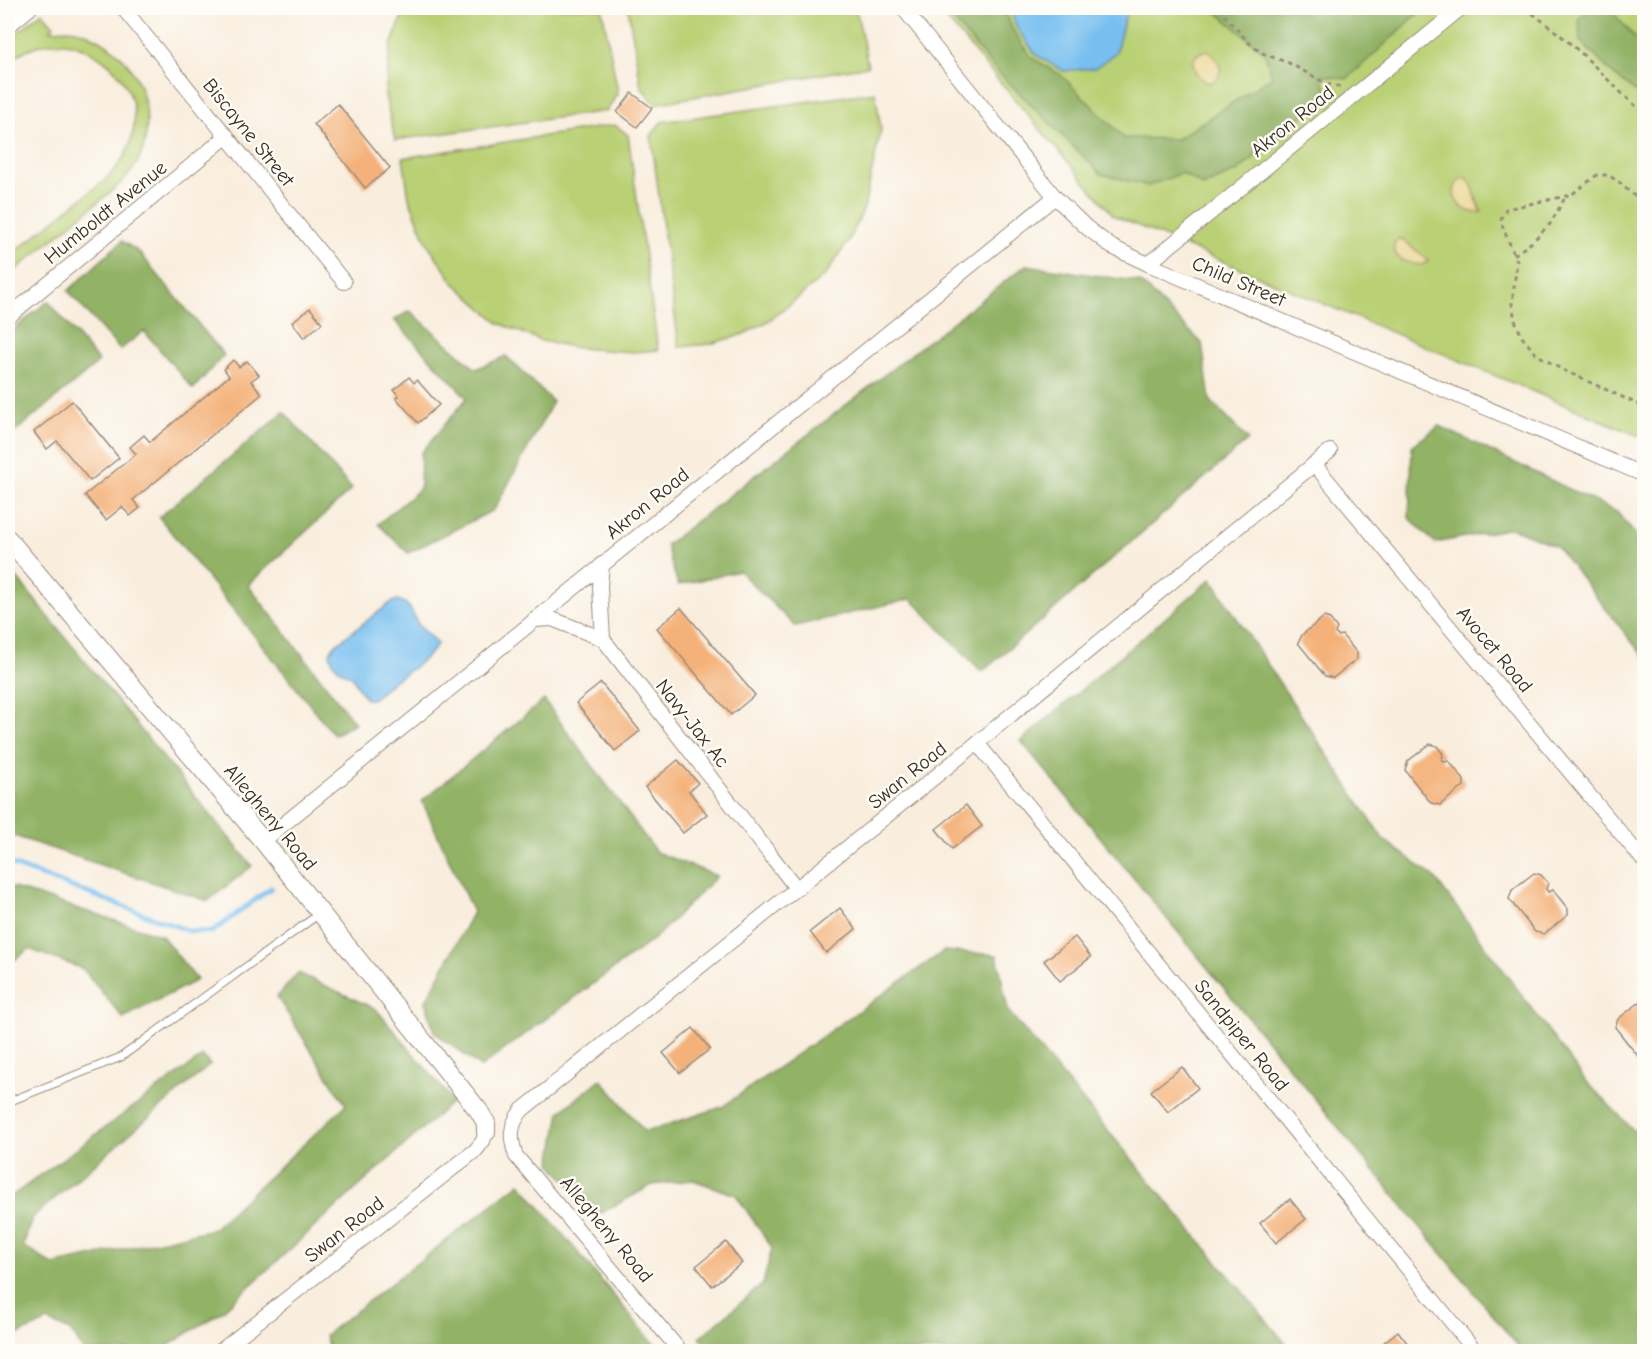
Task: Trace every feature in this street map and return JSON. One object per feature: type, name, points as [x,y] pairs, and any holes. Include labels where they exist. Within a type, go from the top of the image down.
[{"type":"street","points":[[8,26],[30,8]]},
{"type":"street","name":"Biscayne Street","points":[[123,8],[344,282]]},
{"type":"street","name":"Child Street","points":[[903,8],[1055,196],[1086,227],[1112,247],[1644,475]]},
{"type":"street","name":"Akron Road","points":[[1148,264],[1461,8]]},
{"type":"street","name":"Humboldt Avenue","points":[[8,317],[227,136]]},
{"type":"street","name":"Akron Road","points":[[263,841],[1055,196]]},
{"type":"street","name":"Swan Road","points":[[512,1130],[514,1119],[522,1110],[977,743],[1330,451]]},
{"type":"street","name":"Avocet Road","points":[[1314,464],[1644,861]]},
{"type":"street","name":"Allegheny Road","points":[[8,539],[263,841],[479,1111],[486,1123],[486,1132]]},
{"type":"street","points":[[534,620],[552,619],[603,639],[600,588],[602,564]]},
{"type":"street","name":"Navy-Jax Ac","points":[[603,639],[797,889]]},
{"type":"street","name":"Sandpiper Road","points":[[977,743],[1476,1352]]},
{"type":"street","name":"Allegheny Road","points":[[512,1130],[511,1143],[516,1156],[681,1352]]},
{"type":"street","name":"Swan Road","points":[[219,1352],[476,1150],[486,1132]]},
{"type":"lane","points":[[8,1102],[121,1057],[321,913]]},
{"type":"path","points":[[1218,8],[1249,43],[1264,54],[1289,63],[1328,84],[1343,87]]},
{"type":"path","points":[[1525,8],[1567,41],[1644,113]]},
{"type":"path","points":[[1644,199],[1633,195],[1608,175],[1597,175],[1571,195],[1515,206],[1506,210],[1502,219],[1503,228],[1516,261],[1512,304],[1522,337],[1536,354],[1561,369],[1644,407]]},
{"type":"path","points":[[1514,255],[1532,242],[1550,224],[1566,196]]},
{"type":"green space","points":[[406,8],[602,8],[618,92],[607,111],[395,140],[385,95],[391,45]]},
{"type":"green space","points":[[628,8],[854,8],[868,66],[655,104],[641,87]]},
{"type":"green space","points":[[937,8],[1644,8],[1644,438],[1114,216]]},
{"type":"green space","points":[[943,8],[1004,8],[1012,29],[1032,58],[1061,75],[1124,138],[1177,139],[1272,77],[1265,53],[1212,8],[1424,8],[1347,79],[1320,75],[1329,93],[1238,171],[1203,186],[1182,173],[1148,186],[1101,174],[995,69]]},
{"type":"green space","points":[[1593,8],[1609,8],[1644,48],[1644,99],[1614,75],[1580,41],[1579,18]]},
{"type":"green space","points":[[42,12],[54,26],[50,30],[76,30],[94,37],[110,47],[129,66],[141,88],[144,100],[146,137],[138,161],[122,182],[8,276],[8,258],[95,188],[117,167],[127,151],[134,121],[133,107],[123,81],[103,59],[86,50],[69,44],[48,43],[26,50],[8,62],[8,41]]},
{"type":"green space","points":[[875,92],[881,129],[864,208],[848,242],[826,274],[768,321],[744,334],[710,344],[679,347],[651,136],[661,122]]},
{"type":"green space","points":[[615,125],[628,135],[658,350],[633,352],[578,348],[542,341],[499,323],[453,282],[427,243],[409,198],[403,158]]},
{"type":"green space","points":[[122,241],[139,252],[224,355],[193,389],[144,331],[120,350],[68,291]]},
{"type":"green space","points":[[1026,265],[1140,282],[1202,343],[1210,400],[1248,440],[982,672],[911,599],[795,626],[739,571],[678,585],[666,545]]},
{"type":"green space","points":[[48,301],[99,362],[8,438],[8,334]]},
{"type":"green space","points":[[410,311],[476,369],[506,356],[553,402],[494,510],[408,553],[378,524],[420,489],[421,453],[467,398],[394,320]]},
{"type":"green space","points":[[284,412],[352,489],[248,585],[355,723],[334,735],[159,517]]},
{"type":"green space","points":[[1439,426],[1617,512],[1644,545],[1644,657],[1556,546],[1512,528],[1435,543],[1409,518],[1412,446]]},
{"type":"green space","points":[[8,567],[252,866],[208,901],[8,834]]},
{"type":"green space","points":[[1211,579],[1383,839],[1434,877],[1585,1080],[1644,1141],[1644,1351],[1522,1351],[1021,741]]},
{"type":"green space","points":[[544,700],[656,852],[717,876],[655,938],[481,1067],[434,1032],[426,1001],[473,912],[422,801]]},
{"type":"green space","points":[[8,886],[162,936],[197,980],[123,1018],[83,969],[29,949],[8,965]]},
{"type":"green space","points":[[944,951],[997,955],[1008,1011],[1292,1351],[712,1351],[700,1337],[763,1284],[772,1248],[736,1195],[693,1180],[652,1185],[596,1216],[551,1163],[560,1112],[601,1079],[645,1132],[722,1107]]},
{"type":"green space","points":[[298,973],[376,1009],[453,1101],[221,1312],[160,1351],[83,1351],[72,1332],[48,1321],[8,1339],[8,1199],[203,1056],[210,1065],[32,1218],[23,1246],[53,1265],[213,1229],[346,1105],[277,997]]},
{"type":"green space","points":[[520,1183],[660,1351],[329,1351],[325,1335]]},
{"type":"sand","points":[[1209,51],[1220,68],[1219,76],[1210,83],[1204,81],[1196,73],[1193,63],[1198,54]]},
{"type":"sand","points":[[1462,178],[1467,178],[1470,182],[1482,212],[1468,211],[1457,202],[1454,190]]},
{"type":"sand","points":[[1400,238],[1428,261],[1422,265],[1406,262],[1398,257],[1394,243]]},
{"type":"water","points":[[1010,8],[1129,8],[1116,52],[1095,68],[1063,71],[1036,55],[1016,27]]},
{"type":"water","points":[[397,600],[410,608],[422,629],[437,644],[418,664],[372,699],[366,699],[352,676],[334,664],[330,652],[335,645]]},
{"type":"building","points":[[632,93],[652,108],[637,127],[617,112]]},
{"type":"building","points":[[338,104],[390,168],[365,188],[314,124]]},
{"type":"building","points":[[310,308],[322,323],[304,338],[292,322]]},
{"type":"building","points":[[233,360],[239,367],[247,361],[259,375],[251,381],[262,394],[133,500],[140,508],[130,516],[122,507],[106,520],[85,495],[136,454],[130,447],[144,435],[150,442],[229,376],[224,369]]},
{"type":"building","points":[[409,377],[414,383],[417,380],[439,405],[418,423],[396,398],[399,396],[394,390]]},
{"type":"building","points":[[72,401],[119,458],[90,481],[57,441],[47,449],[34,432]]},
{"type":"building","points":[[681,608],[755,695],[731,715],[657,628]]},
{"type":"building","points":[[1324,617],[1330,619],[1337,628],[1335,633],[1338,636],[1342,635],[1357,653],[1357,659],[1333,678],[1325,676],[1298,643],[1302,635]]},
{"type":"building","points":[[601,683],[640,731],[615,751],[576,703]]},
{"type":"building","points":[[1430,744],[1437,746],[1443,754],[1444,762],[1449,761],[1464,780],[1464,786],[1440,805],[1431,803],[1405,770],[1408,761]]},
{"type":"building","points":[[678,760],[698,783],[689,791],[707,814],[683,833],[645,787]]},
{"type":"building","points":[[966,805],[982,826],[952,849],[936,829]]},
{"type":"building","points":[[1534,873],[1541,875],[1548,883],[1546,889],[1548,892],[1553,890],[1568,909],[1568,915],[1544,934],[1535,932],[1509,899],[1512,890]]},
{"type":"building","points":[[840,908],[856,929],[826,953],[810,932]]},
{"type":"building","points":[[1075,937],[1091,957],[1060,981],[1044,961]]},
{"type":"building","points":[[1640,1002],[1644,1003],[1644,1061],[1615,1027],[1618,1019]]},
{"type":"building","points":[[693,1028],[710,1049],[680,1073],[663,1053]]},
{"type":"building","points":[[1182,1067],[1198,1088],[1168,1112],[1151,1091]]},
{"type":"building","points":[[1290,1199],[1306,1219],[1276,1243],[1260,1223]]},
{"type":"building","points":[[726,1242],[742,1263],[712,1286],[696,1266]]},
{"type":"building","points":[[1398,1331],[1414,1352],[1372,1352]]},
{"type":"waterway","points":[[8,863],[189,931],[212,932],[271,888]]}]
